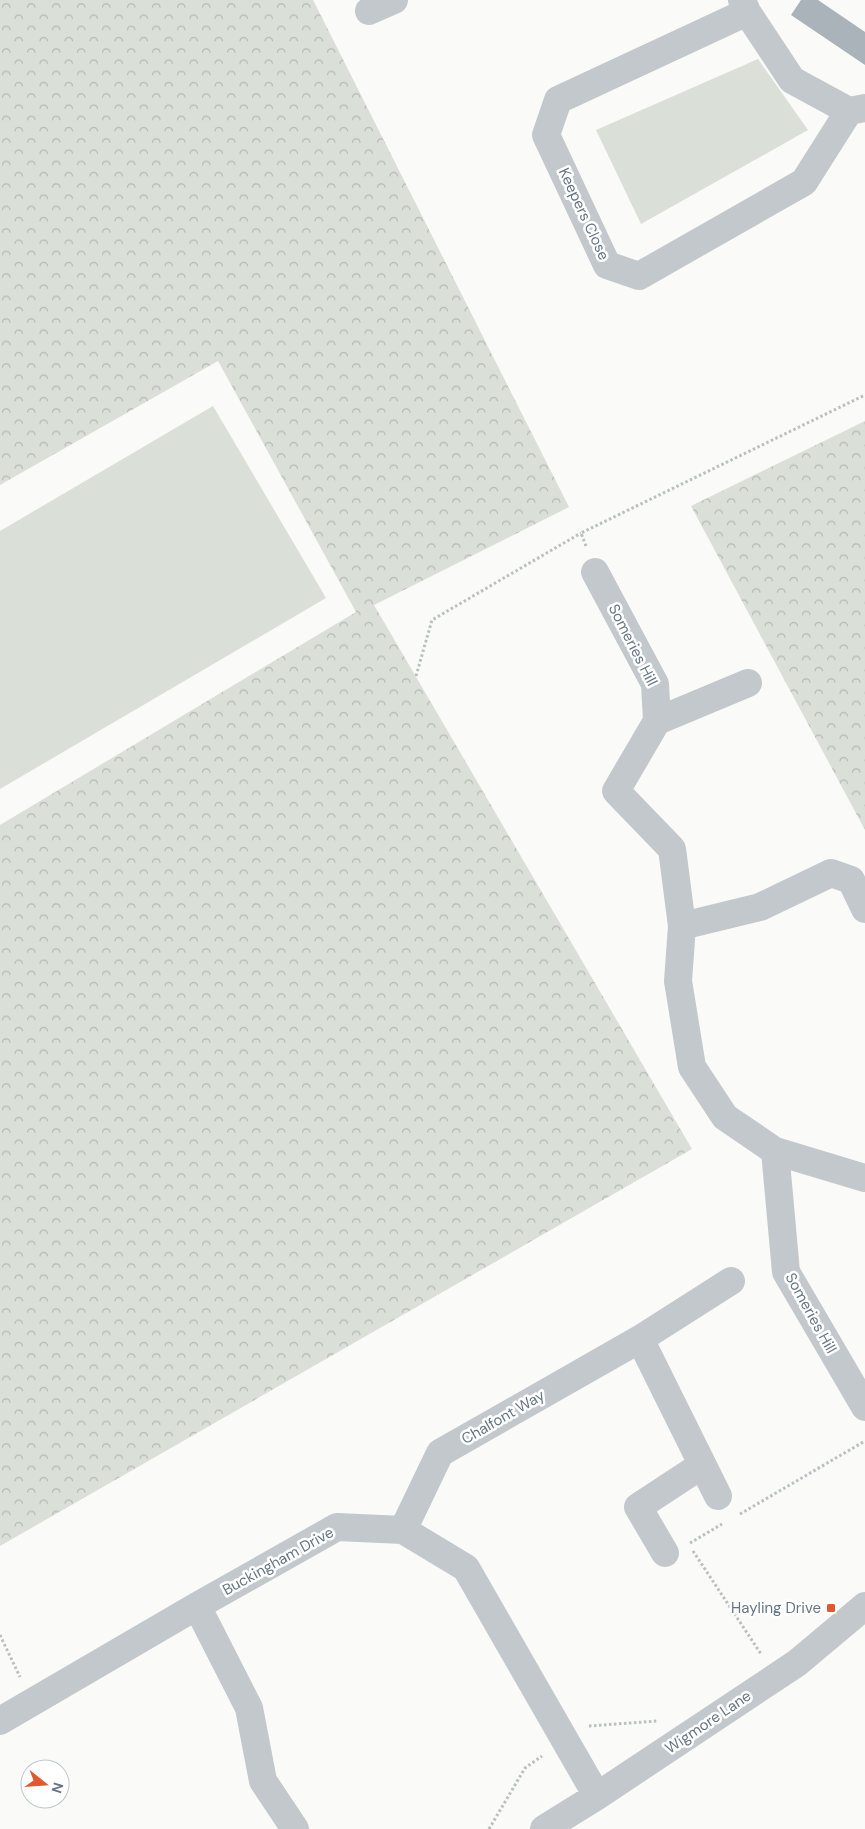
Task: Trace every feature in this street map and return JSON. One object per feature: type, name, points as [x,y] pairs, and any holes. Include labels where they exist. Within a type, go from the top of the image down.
[{"type":"street","points":[[369,11],[394,0]]},
{"type":"street","points":[[745,6],[792,80],[857,110]]},
{"type":"street","name":"Keepers Close","points":[[745,6],[558,100],[546,135],[607,266],[639,276],[804,182],[857,110]]},
{"type":"street","name":"Someries Hill","points":[[595,572],[655,684],[657,721]]},
{"type":"street","points":[[748,683],[657,721],[616,791],[672,849],[682,926],[678,981],[692,1067],[725,1117],[775,1151],[865,1178]]},
{"type":"street","points":[[682,926],[760,907],[831,873],[851,880],[865,909]]},
{"type":"street","name":"Someries Hill","points":[[775,1151],[786,1272],[865,1407]]},
{"type":"street","name":"Chalfont Way","points":[[404,1530],[440,1453],[640,1339],[731,1281]]},
{"type":"street","points":[[640,1339],[718,1496]]},
{"type":"street","points":[[664,1553],[638,1507],[702,1465]]},
{"type":"street","name":"Buckingham Drive","points":[[0,1721],[337,1527],[404,1530],[466,1568],[597,1796]]},
{"type":"street","points":[[197,1606],[250,1708],[263,1781],[296,1829]]},
{"type":"street","name":"Wigmore Lane","points":[[544,1829],[797,1663],[865,1606]]},
{"type":"path","points":[[416,676],[432,620],[581,533],[865,395]]},
{"type":"path","points":[[581,533],[595,572]]},
{"type":"path","points":[[739,1514],[865,1441]]},
{"type":"path","points":[[722,1524],[688,1544],[763,1658]]},
{"type":"path","points":[[0,1635],[32,1702]]},
{"type":"path","points":[[489,1829],[525,1768],[583,1726],[662,1720]]},
{"type":"green space","points":[[0,0],[313,0],[569,507],[374,605],[692,1149],[0,1546],[0,825],[356,612],[218,361],[0,485]]},
{"type":"green space","points":[[758,59],[808,130],[641,224],[596,130]]},
{"type":"green space","points":[[213,406],[326,598],[0,789],[0,531]]},
{"type":"green space","points":[[865,421],[865,830],[691,506]]},
{"type":"building","points":[[801,0],[818,0],[865,32],[865,65],[791,15]]},
{"type":"place","name":"Hayling Drive","points":[[831,1608]]}]
